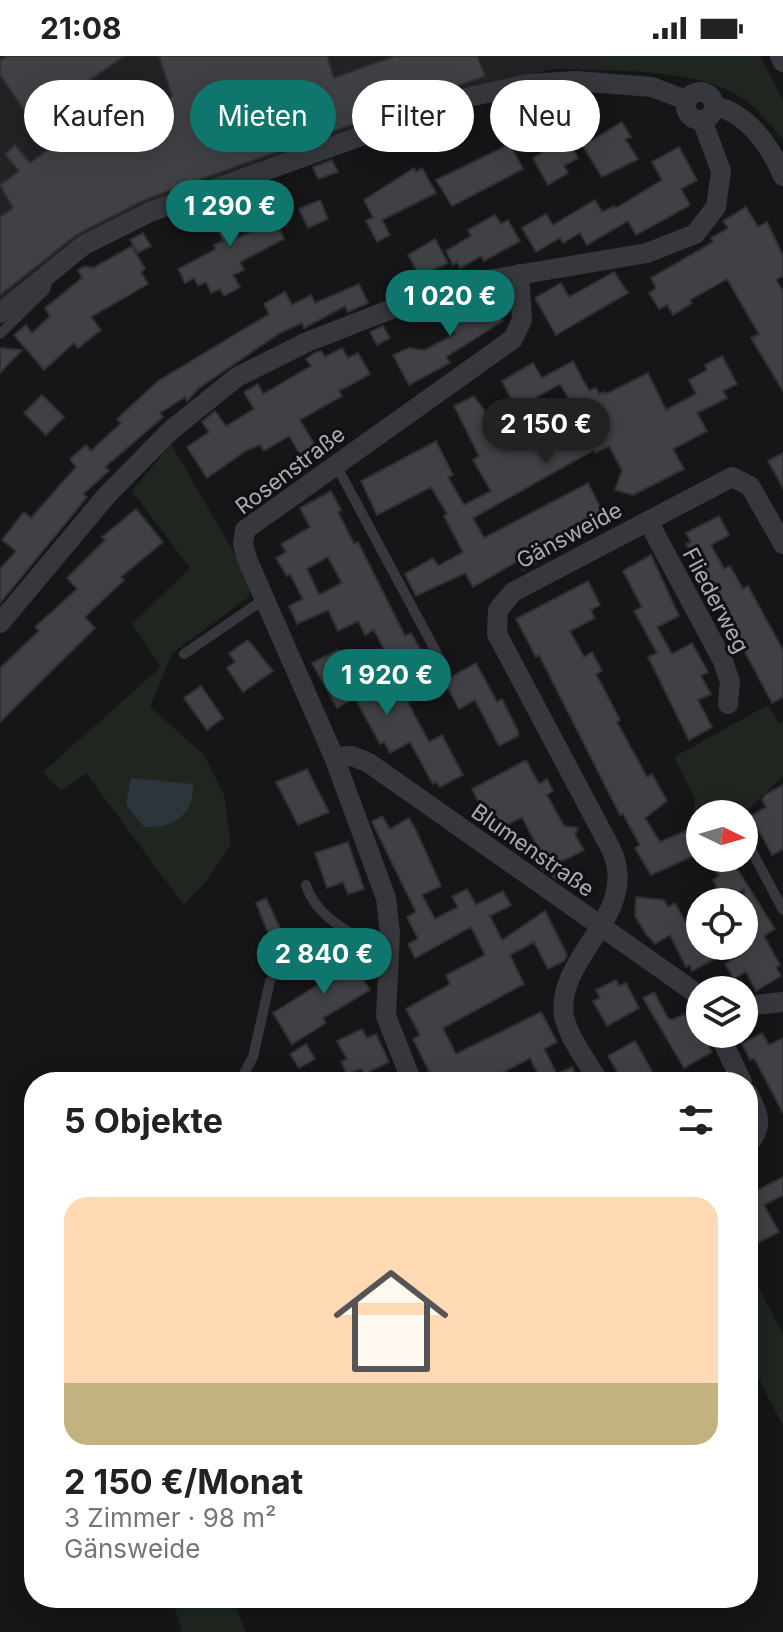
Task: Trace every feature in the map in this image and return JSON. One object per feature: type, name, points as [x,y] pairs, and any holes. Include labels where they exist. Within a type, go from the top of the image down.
[{"type":"street","points":[[780,56],[783,62]]},
{"type":"street","points":[[0,313],[84,245],[150,212],[469,97],[529,84],[576,81],[652,87],[686,100],[703,91],[712,98],[708,113],[721,171],[716,207],[695,234],[647,253],[519,274],[407,303],[307,342],[237,377],[170,431],[107,495],[0,623]]},
{"type":"street","points":[[708,113],[726,108],[746,122],[774,156],[783,176]]},
{"type":"street","name":"Rosenstraße","points":[[408,1072],[386,1016],[389,948],[386,898],[334,757],[263,600],[243,544],[245,530],[513,339],[522,320],[519,274]]},
{"type":"street","name":"Gänsweide","points":[[601,927],[616,894],[620,875],[617,861],[497,634],[498,610],[513,592],[732,477],[740,478],[759,500],[783,544]]},
{"type":"street","name":"Fliederweg","points":[[648,521],[723,661],[730,682],[728,704]]},
{"type":"street","name":"Blumenstraße","points":[[334,757],[352,756],[369,763],[686,986]]},
{"type":"street","points":[[593,1072],[564,1019],[564,1006],[577,967],[601,927]]},
{"type":"street","points":[[758,1005],[783,1002]]},
{"type":"street","points":[[726,1048],[737,1072]]},
{"type":"lane","points":[[0,334],[45,290],[50,270]]},
{"type":"lane","points":[[336,465],[441,661]]},
{"type":"lane","points":[[184,654],[263,600]]},
{"type":"lane","points":[[758,863],[783,910]]},
{"type":"lane","points":[[306,885],[318,910],[375,945],[389,948]]},
{"type":"lane","points":[[245,1072],[253,1057],[270,981]]},
{"type":"shaded area","points":[[0,56],[597,56],[600,70],[554,69],[490,80],[474,88],[474,80],[352,80],[352,131],[336,136],[336,80],[190,80],[190,152],[291,152],[242,169],[0,302]]},
{"type":"shaded area","points":[[597,56],[760,56],[783,100],[783,140],[754,107],[734,93],[678,76],[600,70]]},
{"type":"shaded area","points":[[171,444],[251,582],[249,597],[172,653],[150,707],[204,755],[224,795],[231,844],[208,879],[184,905],[86,773],[61,791],[43,772],[161,667],[132,624],[190,568],[132,491]]},
{"type":"shaded area","points":[[768,705],[779,723],[783,721],[783,776],[758,800],[695,800],[674,757]]},
{"type":"shaded area","points":[[131,778],[193,784],[186,812],[173,822],[144,827],[126,804]]},
{"type":"shaded area","points":[[758,1286],[783,1335],[783,1426],[758,1377]]},
{"type":"shaded area","points":[[175,1608],[236,1608],[246,1632],[182,1632]]},
{"type":"building","points":[[7,56],[124,56],[90,80],[24,80],[24,110],[0,75],[0,61]]},
{"type":"building","points":[[159,56],[327,56],[334,78],[395,56],[477,56],[485,76],[474,80],[352,80],[352,124],[336,130],[336,80],[190,80],[190,152],[276,152],[144,200],[76,235],[0,295],[0,217],[13,208],[0,185],[19,171],[5,154],[15,145],[30,163],[45,152],[174,152],[174,80],[167,80]]},
{"type":"building","points":[[622,122],[631,137],[625,139],[638,159],[602,177],[587,152],[600,152],[600,136]]},
{"type":"building","points":[[679,147],[697,180],[681,189],[690,205],[636,235],[628,221],[587,245],[580,233],[563,243],[560,238],[536,252],[522,228],[546,214],[553,225],[595,200],[602,212],[614,206],[616,208],[662,180],[652,162]]},
{"type":"building","points":[[494,152],[514,152],[523,169],[452,206],[436,180]]},
{"type":"building","points":[[544,152],[575,152],[578,158],[564,166],[568,173],[548,185],[533,158]]},
{"type":"building","points":[[332,160],[338,172],[318,179],[313,167]]},
{"type":"building","points":[[414,168],[416,172],[422,168],[436,193],[382,220],[390,235],[377,242],[366,221],[373,217],[364,200]]},
{"type":"building","points":[[251,189],[256,199],[227,212],[239,237],[276,220],[284,239],[240,262],[244,270],[233,275],[240,287],[224,296],[220,289],[211,293],[206,282],[198,286],[194,278],[185,283],[178,269],[216,249],[214,245],[223,241],[206,206]]},
{"type":"building","points":[[320,200],[328,219],[308,228],[299,209]]},
{"type":"building","points":[[746,207],[758,227],[767,222],[783,256],[783,276],[776,280],[783,291],[783,391],[751,338],[759,334],[727,279],[690,300],[692,303],[673,315],[667,305],[659,309],[649,293],[656,288],[651,278],[713,242],[711,238],[728,228],[723,221]]},
{"type":"building","points":[[495,215],[501,224],[508,220],[520,241],[484,261],[481,256],[460,268],[457,262],[453,265],[446,251],[471,236],[468,230]]},
{"type":"building","points":[[143,233],[151,246],[138,253],[130,240]]},
{"type":"building","points":[[435,239],[448,263],[420,276],[408,255]]},
{"type":"building","points":[[132,246],[145,269],[141,272],[148,284],[91,317],[101,330],[78,348],[74,343],[44,370],[14,335],[26,325],[32,333],[50,316],[45,308],[82,278],[78,270],[85,266],[93,268]]},
{"type":"building","points":[[614,272],[628,293],[556,335],[535,298],[561,283],[569,297]]},
{"type":"building","points":[[359,284],[368,303],[348,312],[345,306],[304,328],[302,323],[280,333],[199,388],[187,401],[185,397],[160,413],[163,417],[105,467],[109,471],[83,494],[87,497],[0,603],[0,569],[16,551],[2,540],[24,512],[31,518],[76,467],[70,459],[86,445],[91,451],[121,423],[117,419],[158,381],[269,314],[264,304],[285,292],[292,305],[311,295],[315,303]]},
{"type":"building","points":[[487,294],[503,321],[446,357],[450,363],[409,385],[393,355],[409,348],[425,350],[455,334],[439,307],[461,301],[465,307]]},
{"type":"building","points":[[383,326],[390,338],[377,345],[370,332]]},
{"type":"building","points":[[0,348],[22,350],[0,373]]},
{"type":"building","points":[[342,348],[348,358],[358,353],[370,374],[339,391],[342,396],[300,420],[316,447],[301,456],[289,436],[264,451],[260,445],[247,450],[207,478],[187,447],[209,432],[202,422],[215,411],[226,426],[254,409],[244,392],[258,384],[263,394],[311,366],[306,359],[316,352],[321,351],[325,357]]},
{"type":"building","points":[[722,356],[737,384],[723,391],[727,398],[697,413],[707,431],[673,449],[684,469],[633,495],[615,490],[622,470],[609,446],[595,453],[594,450],[473,518],[484,538],[588,483],[606,518],[566,539],[569,545],[523,570],[518,561],[473,587],[465,573],[416,596],[405,574],[433,558],[438,566],[463,552],[444,516],[447,514],[431,487],[377,515],[361,481],[436,441],[453,475],[448,477],[464,505],[491,491],[473,460],[479,456],[454,406],[474,396],[487,414],[504,406],[521,440],[550,423],[558,438],[563,436],[570,448],[592,436],[560,384],[516,409],[502,381],[533,363],[542,378],[573,361],[589,391],[596,388],[599,394],[606,394],[648,373],[666,410],[696,394],[689,380],[707,370],[705,365]]},
{"type":"building","points":[[42,395],[64,417],[46,435],[24,413]]},
{"type":"building","points":[[783,453],[783,488],[768,461]]},
{"type":"building","points":[[331,491],[354,544],[358,542],[405,636],[411,633],[425,658],[396,673],[374,630],[365,635],[358,621],[338,631],[328,610],[297,624],[289,606],[303,599],[290,574],[287,576],[276,558],[286,552],[281,544],[310,527],[300,508]],"holes":[[[328,557],[342,583],[319,595],[307,569]]]},
{"type":"building","points":[[136,509],[163,542],[121,577],[124,580],[85,617],[95,628],[0,722],[0,668],[39,631],[35,627],[77,589],[67,578],[105,540],[102,537]]},
{"type":"building","points":[[719,516],[729,535],[711,545],[724,569],[730,566],[743,589],[748,586],[783,650],[783,697],[772,703],[729,622],[733,620],[719,593],[714,596],[686,544],[691,542],[686,533]]},
{"type":"building","points":[[651,555],[679,616],[657,627],[672,654],[692,643],[708,672],[701,676],[711,694],[698,700],[712,727],[689,740],[648,657],[657,653],[634,611],[642,607],[623,571]]},
{"type":"building","points":[[588,581],[600,605],[591,610],[595,618],[570,631],[584,657],[592,652],[602,671],[596,674],[620,720],[617,722],[647,777],[652,774],[667,801],[645,818],[660,842],[686,831],[686,859],[651,875],[635,848],[640,845],[623,814],[620,815],[539,655],[536,657],[516,619]]},
{"type":"building","points":[[248,640],[273,671],[243,692],[227,668],[235,662],[229,653]]},
{"type":"building","points":[[338,650],[345,664],[357,657],[384,708],[405,697],[429,742],[442,735],[463,775],[440,787],[436,782],[433,784],[410,742],[390,753],[384,742],[380,744],[355,698],[337,708],[312,663]]},
{"type":"building","points":[[476,663],[497,702],[502,699],[518,731],[518,736],[499,746],[475,700],[459,709],[444,681]]},
{"type":"building","points":[[201,686],[223,718],[207,730],[184,698]]},
{"type":"building","points":[[526,760],[539,784],[547,779],[553,791],[547,795],[564,826],[578,828],[575,835],[584,850],[556,864],[568,887],[542,869],[546,864],[522,817],[499,829],[491,815],[486,817],[472,789]]},
{"type":"building","points":[[307,769],[329,812],[298,825],[276,782]]},
{"type":"building","points":[[783,785],[783,849],[772,855],[758,829],[758,812],[766,807],[762,800]]},
{"type":"building","points":[[382,816],[390,829],[409,818],[441,886],[422,895],[435,919],[458,907],[452,897],[467,889],[476,905],[503,891],[511,905],[490,916],[502,940],[545,911],[567,955],[564,961],[548,969],[534,942],[510,955],[524,984],[443,1028],[456,1054],[541,1012],[557,1042],[544,1049],[556,1072],[537,1072],[530,1058],[504,1072],[429,1072],[413,1039],[420,1035],[406,1009],[450,984],[446,975],[485,955],[471,927],[415,958],[408,944],[418,939],[407,917],[416,912],[372,822]]},
{"type":"building","points":[[348,842],[364,889],[348,894],[343,882],[327,888],[315,853]]},
{"type":"building","points":[[717,872],[739,872],[749,888],[717,888],[713,880],[719,876]]},
{"type":"building","points":[[636,897],[664,900],[668,907],[675,903],[686,923],[686,960],[713,960],[692,971],[690,965],[686,967],[670,935],[655,944],[635,916]]},
{"type":"building","points":[[266,898],[288,945],[275,950],[256,903]]},
{"type":"building","points":[[758,902],[775,929],[764,936],[780,965],[776,967],[781,976],[758,990],[758,976],[748,976],[746,972],[732,976],[725,964],[732,960],[758,960]]},
{"type":"building","points":[[352,944],[361,959],[357,961],[365,974],[361,976],[370,990],[323,1018],[326,1023],[292,1044],[273,1013],[332,976],[323,961]]},
{"type":"building","points":[[616,980],[619,986],[626,983],[639,1008],[607,1026],[593,1001],[600,998],[596,990]]},
{"type":"building","points":[[654,992],[672,1020],[684,1014],[686,1048],[710,1048],[712,1052],[684,1068],[643,998]]},
{"type":"building","points":[[362,1029],[367,1038],[376,1034],[389,1062],[369,1072],[361,1069],[346,1072],[341,1062],[347,1059],[337,1041]]},
{"type":"building","points":[[762,1033],[769,1045],[783,1038],[783,1113],[754,1058],[750,1060],[744,1048],[758,1048],[758,1035]]},
{"type":"building","points":[[635,1041],[652,1072],[617,1072],[608,1056]]},
{"type":"building","points":[[306,1044],[315,1059],[299,1068],[290,1054]]},
{"type":"building","points":[[783,1177],[783,1195],[764,1205],[779,1232],[758,1243],[758,1190]]}]
